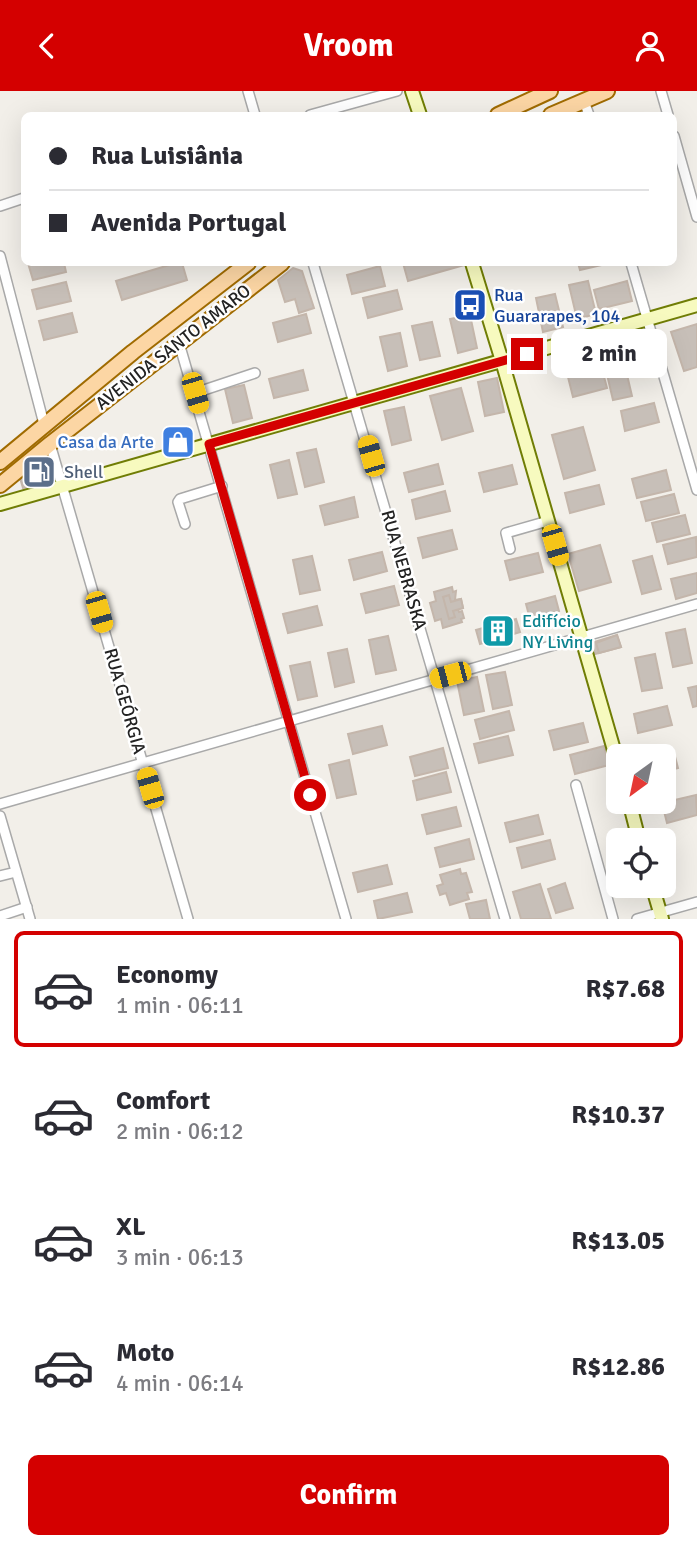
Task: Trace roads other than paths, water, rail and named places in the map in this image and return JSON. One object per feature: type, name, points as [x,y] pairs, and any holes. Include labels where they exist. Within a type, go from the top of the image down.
[{"type":"main road","points":[[504,112],[550,91]]},
{"type":"main road","points":[[558,112],[607,91]]},
{"type":"main road","name":"AVENIDA SANTO AMARO","points":[[0,462],[244,266]]},
{"type":"main road","name":"AVENIDA SANTO AMARO","points":[[0,485],[278,266]]},
{"type":"street","points":[[248,91],[254,112]]},
{"type":"street","points":[[321,112],[397,91]]},
{"type":"street","points":[[412,91],[419,112]]},
{"type":"street","points":[[661,91],[667,112]]},
{"type":"street","points":[[584,101],[588,112]]},
{"type":"street","points":[[677,147],[697,217]]},
{"type":"street","points":[[0,206],[21,199]]},
{"type":"street","points":[[0,256],[44,424]]},
{"type":"street","name":"RUA NEBRASKA","points":[[314,266],[505,919]]},
{"type":"street","points":[[473,266],[612,744]]},
{"type":"street","points":[[632,266],[697,490]]},
{"type":"street","points":[[0,504],[697,305]]},
{"type":"street","points":[[179,343],[346,919]]},
{"type":"street","points":[[195,393],[255,373]]},
{"type":"street","name":"RUA GEÓRGIA","points":[[50,444],[188,919]]},
{"type":"street","points":[[185,524],[178,502],[180,499],[222,486]]},
{"type":"street","points":[[510,549],[506,533],[548,521]]},
{"type":"street","points":[[0,804],[697,604]]},
{"type":"street","points":[[576,785],[613,919]]},
{"type":"street","points":[[0,816],[30,919]]},
{"type":"street","points":[[0,876],[16,871]]},
{"type":"street","points":[[656,898],[661,916]]},
{"type":"street","points":[[637,919],[661,916],[697,902]]},
{"type":"street","points":[[0,916],[27,908]]},
{"type":"place","name":"Rua Guararapes, 104","points":[[470,305]]},
{"type":"place","name":"Casa da Arte","points":[[178,442]]},
{"type":"place","name":"Shell","points":[[39,472]]},
{"type":"place","name":"Edifício NY Living","points":[[498,631]]}]
